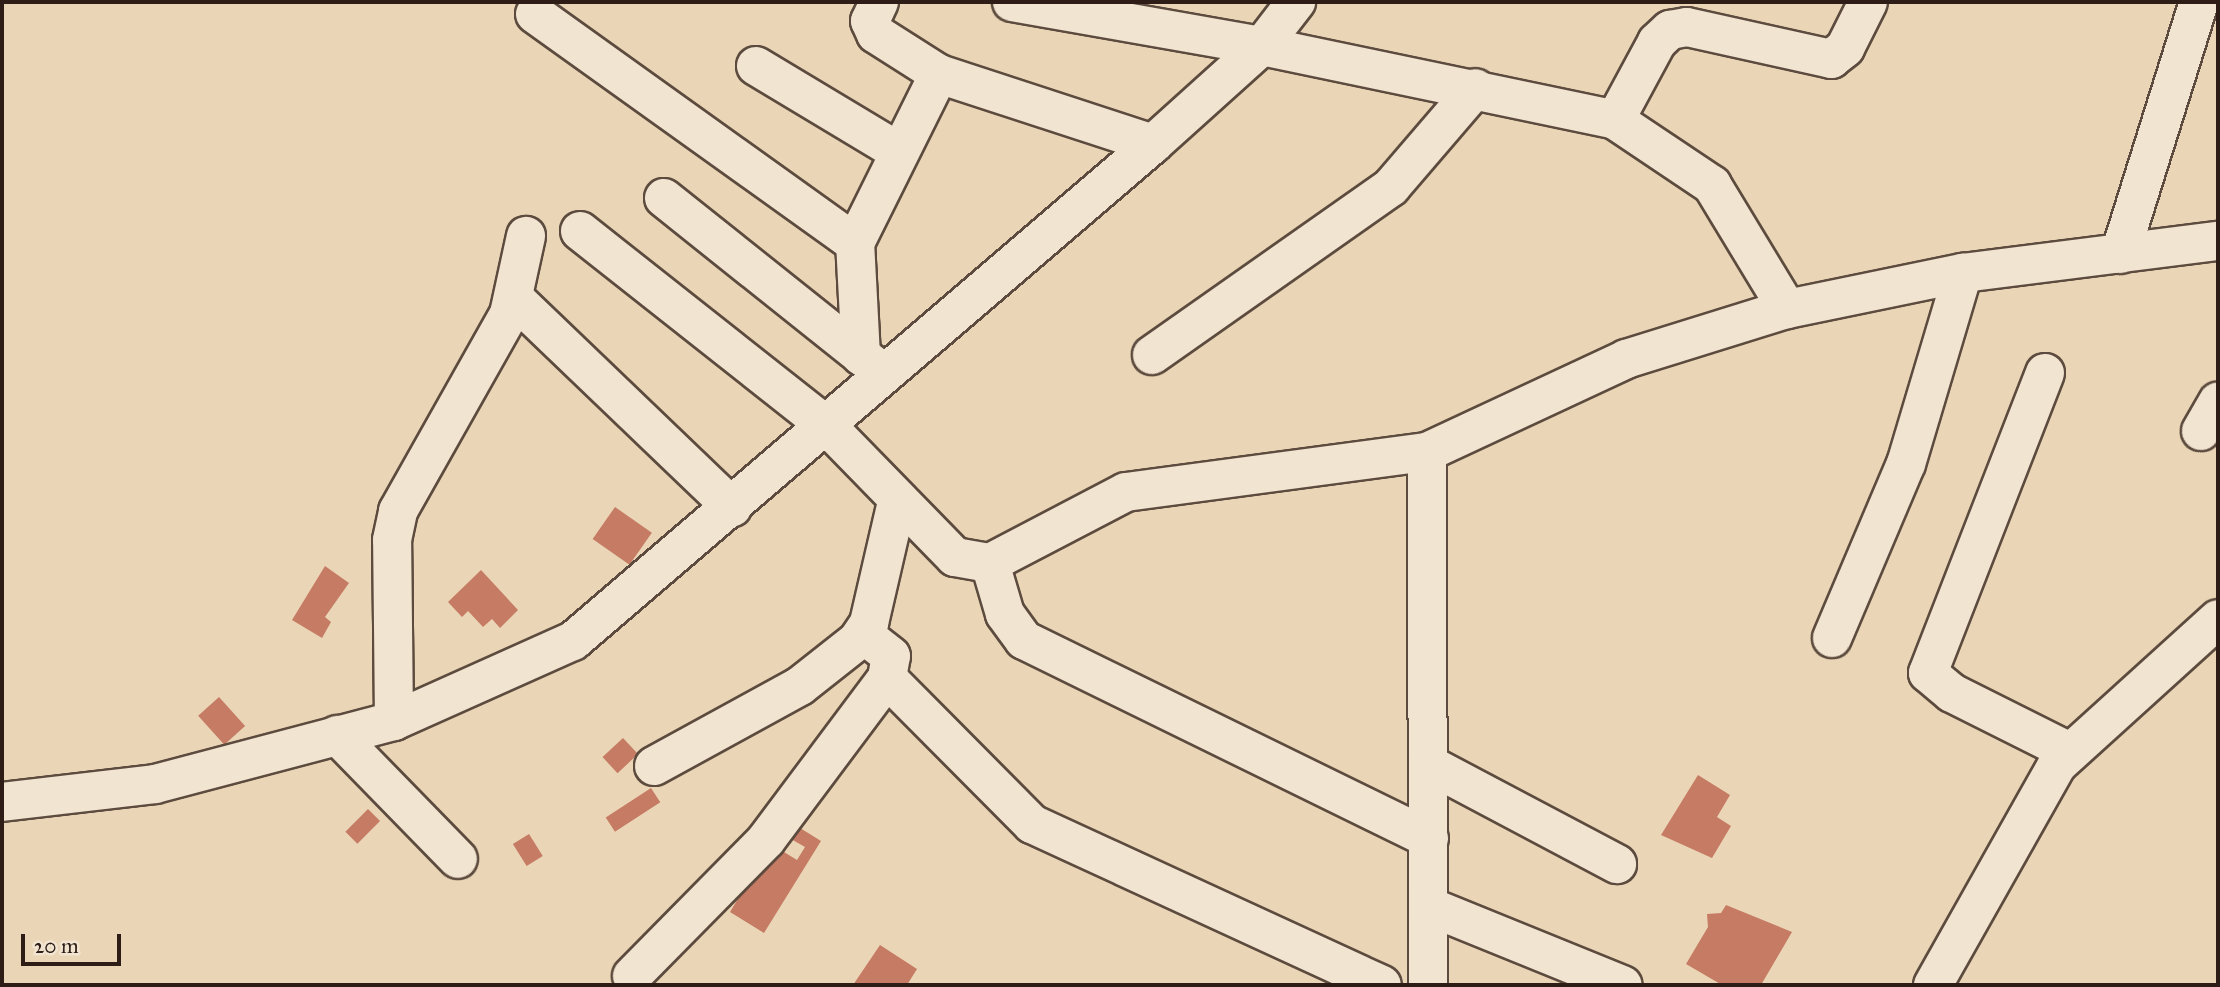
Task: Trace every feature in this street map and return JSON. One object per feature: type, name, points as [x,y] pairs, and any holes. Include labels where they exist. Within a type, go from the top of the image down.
[{"type":"street","points":[[879,2],[870,20],[876,34],[939,74],[1153,145]]},
{"type":"street","points":[[1012,2],[1175,15],[1262,46],[1476,88],[1615,120],[1712,185],[1739,222],[1787,309]]},
{"type":"street","points":[[2,802],[155,784],[394,721],[573,641],[827,426],[873,366],[1153,145],[1262,46],[1296,2]]},
{"type":"street","points":[[1615,120],[1657,42],[1670,30],[1686,27],[1831,59],[1845,48],[1868,2]]},
{"type":"street","points":[[2120,254],[2199,2]]},
{"type":"street","points":[[535,14],[855,243]]},
{"type":"street","points":[[756,66],[899,152]]},
{"type":"street","points":[[873,366],[855,243],[939,74]]},
{"type":"street","points":[[1152,355],[1407,170],[1476,88]]},
{"type":"street","points":[[664,198],[873,366]]},
{"type":"street","points":[[580,231],[827,426],[906,511],[973,560],[1024,640],[1429,838]]},
{"type":"street","points":[[394,721],[392,540],[398,511],[515,299],[526,236]]},
{"type":"street","points":[[973,560],[1126,492],[1427,452],[1609,365],[1787,309],[1963,273],[2218,241]]},
{"type":"street","points":[[1832,638],[1906,464],[1963,273]]},
{"type":"street","points":[[515,299],[732,507]]},
{"type":"street","points":[[2045,373],[1928,673],[1952,693],[2068,751]]},
{"type":"street","points":[[1427,452],[1428,985]]},
{"type":"street","points":[[632,976],[766,840],[878,651],[906,511]]},
{"type":"street","points":[[1933,985],[1963,923],[2068,751],[2218,619]]},
{"type":"street","points":[[654,766],[807,681],[878,651]]},
{"type":"street","points":[[878,651],[1032,824],[1382,985]]},
{"type":"street","points":[[337,735],[458,859]]},
{"type":"street","points":[[1428,764],[1617,864]]},
{"type":"street","points":[[1428,906],[1623,985]]},
{"type":"building","points":[[615,507],[652,533],[629,565],[593,539]]},
{"type":"building","points":[[325,566],[349,583],[325,617],[331,622],[322,638],[292,620]]},
{"type":"building","points":[[481,570],[518,610],[500,628],[492,619],[483,627],[468,611],[462,617],[448,602]]},
{"type":"building","points":[[219,697],[245,726],[224,745],[198,716]]},
{"type":"building","points":[[623,738],[638,754],[618,773],[603,757]]},
{"type":"building","points":[[1698,775],[1730,795],[1717,817],[1731,826],[1712,858],[1661,835]]},
{"type":"building","points":[[651,788],[660,802],[615,832],[606,817]]},
{"type":"building","points":[[368,809],[380,821],[357,844],[345,832]]},
{"type":"building","points":[[792,823],[821,841],[764,933],[730,912],[771,844],[797,860],[805,847],[784,835]]},
{"type":"building","points":[[529,834],[543,856],[527,866],[513,844]]},
{"type":"building","points":[[1726,905],[1792,932],[1761,985],[1722,985],[1686,964],[1708,927],[1707,914],[1721,913]]},
{"type":"building","points":[[880,945],[917,969],[907,985],[853,985]]}]
